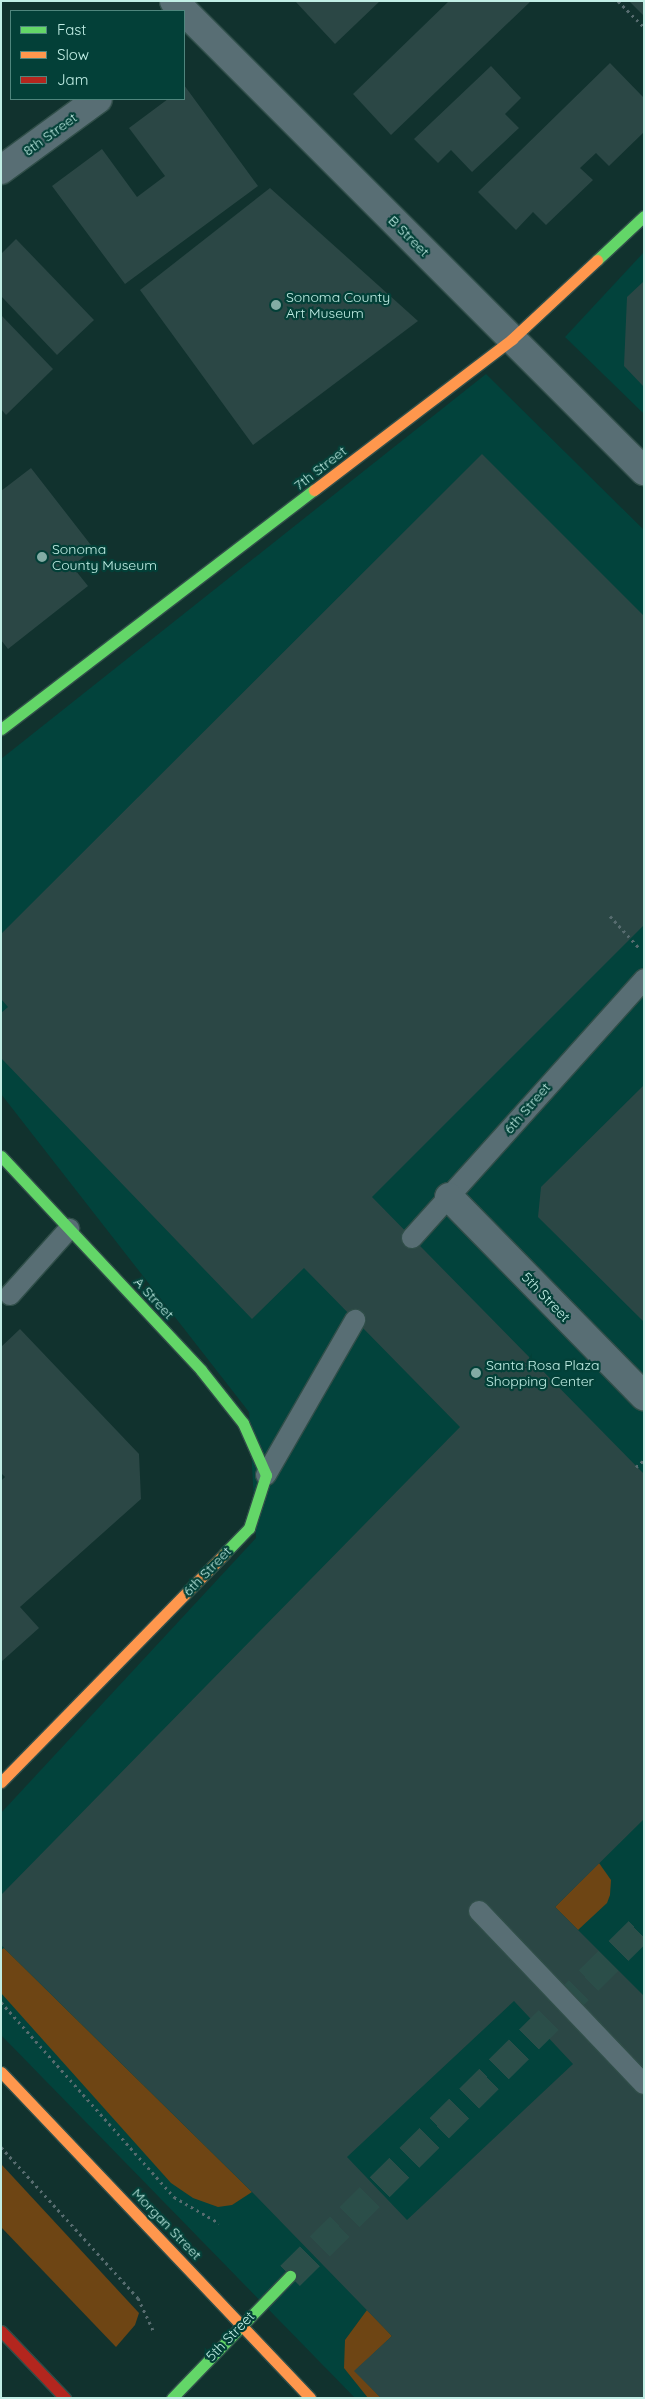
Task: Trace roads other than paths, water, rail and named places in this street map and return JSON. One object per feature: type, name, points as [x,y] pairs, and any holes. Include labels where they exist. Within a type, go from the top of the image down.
[{"type":"main road","name":"7th Street","points":[[1,729],[512,339],[644,216]]},
{"type":"main road","name":"A Street","points":[[1,1156],[212,1384],[243,1423],[266,1475]]},
{"type":"main road","name":"6th Street","points":[[1,1782],[249,1528],[266,1475]]},
{"type":"main road","name":"Morgan Street","points":[[1,2072],[310,2398]]},
{"type":"main road","name":"5th Street","points":[[172,2398],[241,2324],[290,2276]]},
{"type":"main road","points":[[1,2331],[65,2398]]},
{"type":"street","name":"B Street","points":[[191,30],[512,339],[644,471]]},
{"type":"street","name":"8th Street","points":[[1,170],[97,100]]},
{"type":"street","name":"5th Street","points":[[449,1197],[644,1396]]},
{"type":"lane","name":"6th Street","points":[[412,1238],[644,979]]},
{"type":"lane","points":[[10,1295],[69,1229]]},
{"type":"lane","name":"6th Street","points":[[266,1475],[355,1320]]},
{"type":"lane","points":[[479,1911],[644,2084]]},
{"type":"tunnel","points":[[290,2276],[644,1926]]},
{"type":"place","name":"Sonoma County Art Museum","points":[[276,305]]},
{"type":"place","name":"Sonoma County Museum","points":[[42,557]]},
{"type":"place","name":"Santa Rosa Plaza Shopping Center","points":[[476,1373]]}]
